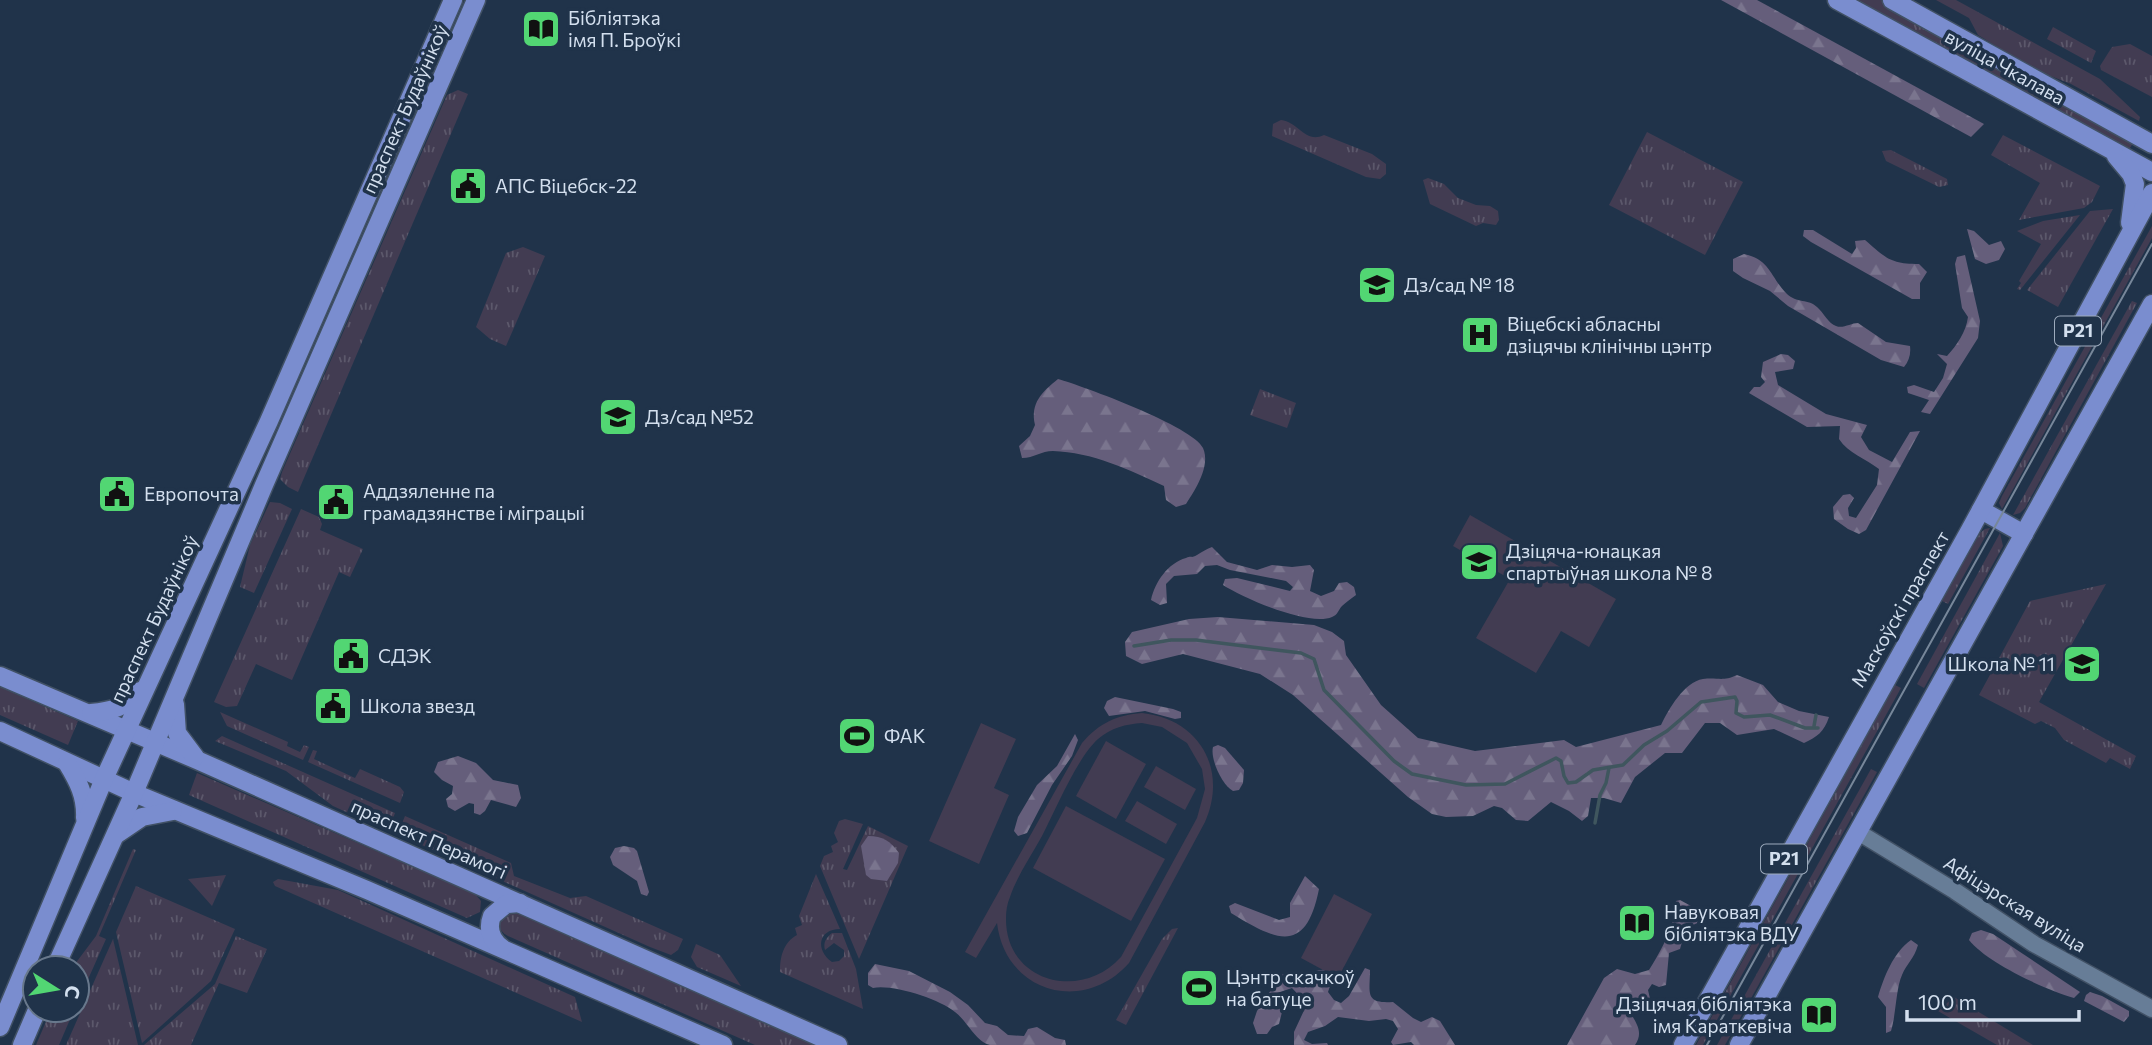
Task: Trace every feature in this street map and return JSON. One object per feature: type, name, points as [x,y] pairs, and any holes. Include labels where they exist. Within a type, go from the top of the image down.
[{"type":"main road","name":"праспект Будаўнікоў","points":[[0,1027],[126,729],[269,421],[453,0]]},
{"type":"main road","name":"праспект Будаўнікоў","points":[[61,954],[134,793],[264,485],[476,0]]},
{"type":"main road","name":"вуліца Чкалава","points":[[1838,0],[2152,172]]},
{"type":"main road","name":"вуліца Чкалава","points":[[1892,0],[2152,144]]},
{"type":"main road","points":[[2116,124],[2152,131]]},
{"type":"main road","points":[[2112,150],[2131,174],[2134,184],[2132,216],[2126,240]]},
{"type":"main road","name":"Маскоўскі праспект","points":[[1684,1043],[1981,510],[2152,193]]},
{"type":"main road","name":"Р21","points":[[1739,1045],[2152,304]]},
{"type":"main road","points":[[1981,510],[2024,534]]},
{"type":"main road","name":"праспект Перамогі","points":[[0,676],[197,760],[838,1045]]},
{"type":"main road","points":[[89,713],[118,708],[131,701],[145,686]]},
{"type":"main road","points":[[174,699],[177,733],[197,760]]},
{"type":"main road","points":[[0,731],[134,793],[456,928],[723,1045]]},
{"type":"main road","points":[[67,763],[86,802],[85,825]]},
{"type":"main road","points":[[114,836],[142,817],[175,810]]},
{"type":"main road","points":[[456,928],[474,927],[486,913],[486,897],[477,884]]},
{"type":"main road","points":[[503,949],[495,942],[490,932],[492,916],[506,904],[523,904]]},
{"type":"main road","points":[[22,1045],[31,1024]]},
{"type":"street","name":"Афіцэрская вуліца","points":[[1858,832],[1955,891],[2034,944],[2152,1009]]},
{"type":"green space","points":[[1721,0],[1757,0],[1984,124],[1971,137]]},
{"type":"green space","points":[[1852,0],[1881,0],[2135,140],[2128,151]]},
{"type":"green space","points":[[1936,0],[1956,0],[2100,79],[2140,117],[2139,121],[2071,84],[2035,70],[1978,35],[1969,18]]},
{"type":"green space","points":[[2053,27],[2096,51],[2091,63],[2047,39]]},
{"type":"green space","points":[[2130,44],[2152,56],[2152,97],[2101,70],[2100,66],[2112,47]]},
{"type":"green space","points":[[458,90],[468,94],[298,492],[280,479],[282,472],[447,95]]},
{"type":"green space","points":[[1281,120],[1293,124],[1312,137],[1324,135],[1372,154],[1386,164],[1386,174],[1380,179],[1366,177],[1272,136],[1273,124]]},
{"type":"green space","points":[[1647,132],[1743,182],[1705,255],[1609,205]]},
{"type":"green space","points":[[2003,135],[2100,186],[2092,202],[2084,208],[2019,220],[2040,183],[1991,155]]},
{"type":"green space","points":[[1891,150],[1947,179],[1948,185],[1939,187],[1886,161],[1882,151]]},
{"type":"green space","points":[[1428,178],[1444,184],[1458,198],[1476,205],[1490,206],[1498,211],[1499,220],[1496,225],[1483,223],[1476,226],[1430,204],[1423,180]]},
{"type":"green space","points":[[2113,209],[2058,307],[2027,290],[2090,211]]},
{"type":"green space","points":[[2080,215],[2020,290],[2017,289],[2041,244],[2017,231],[2043,221]]},
{"type":"green space","points":[[2152,226],[2152,238],[2002,509],[1999,503],[2002,496]]},
{"type":"green space","points":[[1967,229],[1974,231],[1989,245],[2001,241],[2005,249],[1999,260],[1986,264],[1975,259]]},
{"type":"green space","points":[[1804,230],[1813,230],[1852,254],[1856,248],[1855,241],[1865,240],[1889,259],[1919,264],[1927,272],[1920,283],[1920,299],[1912,299],[1811,242],[1803,236]]},
{"type":"green space","points":[[523,247],[545,256],[506,346],[490,339],[476,327],[506,253]]},
{"type":"green space","points":[[1744,254],[1760,260],[1787,294],[1814,305],[1833,325],[1841,327],[1858,323],[1886,342],[1910,346],[1906,365],[1904,367],[1881,360],[1788,306],[1770,291],[1743,278],[1733,271],[1733,259]]},
{"type":"green space","points":[[1965,255],[1980,321],[1978,338],[1930,414],[1921,412],[1929,400],[1908,393],[1907,387],[1914,385],[1934,392],[1943,378],[1947,364],[1937,354],[1947,356],[1958,343],[1967,323],[1968,317],[1962,308],[1955,264],[1957,257]]},
{"type":"green space","points":[[2132,301],[2137,303],[2025,508],[2013,515]]},
{"type":"green space","points":[[1781,354],[1788,355],[1795,361],[1793,369],[1775,372],[1778,385],[1826,414],[1867,425],[1861,437],[1869,450],[1892,462],[1910,432],[1920,431],[1866,530],[1859,534],[1834,519],[1833,507],[1843,495],[1850,494],[1854,498],[1848,508],[1849,516],[1856,518],[1877,485],[1879,469],[1843,444],[1839,439],[1840,426],[1807,427],[1749,393],[1754,387],[1760,387],[1765,382],[1761,377],[1763,362]]},
{"type":"green space","points":[[1058,379],[1136,408],[1195,439],[1203,448],[1204,470],[1186,504],[1176,507],[1166,500],[1164,486],[1096,458],[1053,451],[1022,458],[1019,446],[1030,436],[1035,425],[1036,404],[1042,393]]},
{"type":"green space","points":[[1260,389],[1296,403],[1287,428],[1250,415]]},
{"type":"green space","points":[[270,502],[292,509],[254,593],[240,587],[250,545]]},
{"type":"green space","points":[[301,509],[319,517],[322,524],[320,530],[363,549],[350,577],[339,572],[292,680],[256,664],[237,706],[226,707],[214,702]]},
{"type":"green space","points":[[1470,515],[1616,599],[1589,647],[1561,631],[1536,673],[1476,638],[1510,579],[1453,546]]},
{"type":"green space","points":[[1990,528],[1948,604],[1942,601],[1980,533]]},
{"type":"green space","points":[[2000,533],[2003,546],[1924,688],[1917,684]]},
{"type":"green space","points":[[1212,547],[1227,562],[1257,570],[1272,565],[1310,565],[1314,570],[1310,591],[1321,596],[1334,591],[1339,583],[1347,582],[1354,587],[1356,595],[1334,616],[1322,619],[1293,615],[1245,597],[1223,585],[1225,579],[1237,578],[1290,591],[1293,587],[1286,581],[1217,565],[1205,566],[1197,574],[1174,576],[1166,584],[1167,603],[1160,605],[1151,600],[1159,580],[1168,569],[1179,561]]},
{"type":"green space","points":[[2106,584],[2039,702],[2136,756],[2130,769],[2110,758],[2106,763],[2064,740],[2055,728],[2041,721],[2035,724],[1979,695],[2030,601]]},
{"type":"green space","points":[[1218,617],[1314,625],[1332,632],[1344,641],[1346,655],[1381,705],[1418,738],[1475,751],[1564,740],[1576,747],[1661,725],[1683,691],[1696,681],[1737,675],[1763,685],[1778,702],[1799,711],[1829,717],[1820,733],[1804,743],[1774,729],[1737,735],[1720,723],[1705,723],[1682,753],[1665,753],[1635,777],[1621,803],[1604,798],[1591,798],[1588,816],[1582,821],[1551,802],[1528,821],[1516,820],[1502,808],[1494,806],[1473,816],[1446,817],[1432,814],[1408,797],[1293,695],[1260,674],[1183,654],[1142,664],[1126,656],[1125,642],[1132,632],[1189,619]]},
{"type":"green space","points":[[1895,685],[1901,688],[1703,1045],[1696,1045]]},
{"type":"green space","points":[[0,687],[78,721],[68,745],[0,715]]},
{"type":"green space","points":[[1115,697],[1173,709],[1181,712],[1181,718],[1175,719],[1145,711],[1109,716],[1104,708],[1107,701]]},
{"type":"green space","points":[[220,712],[288,742],[287,746],[300,752],[304,745],[309,747],[303,760],[227,726]]},
{"type":"green space","points":[[1133,714],[1162,717],[1180,725],[1193,736],[1204,750],[1213,784],[1205,822],[1129,963],[1110,979],[1090,988],[1069,991],[1049,988],[1030,980],[1015,966],[1003,947],[997,923],[976,958],[965,952],[1082,743],[1102,725]],"holes":[[[1142,723],[1162,727],[1187,743],[1202,769],[1205,789],[1197,818],[1121,957],[1105,971],[1086,979],[1067,981],[1048,978],[1031,970],[1018,957],[1009,940],[1007,908],[1016,881],[1067,784],[1082,758],[1098,739],[1108,732]]]},
{"type":"green space","points":[[981,723],[1016,739],[994,788],[1009,795],[979,864],[929,841]]},
{"type":"green space","points":[[1075,734],[1078,740],[1072,756],[1052,785],[1027,833],[1018,836],[1014,831],[1018,817],[1037,785],[1057,766]]},
{"type":"green space","points":[[222,736],[395,813],[393,819],[388,825],[379,827],[333,806],[286,771],[215,741]]},
{"type":"green space","points":[[1106,741],[1146,764],[1116,819],[1076,796]]},
{"type":"green space","points":[[1218,745],[1225,748],[1244,770],[1243,783],[1239,790],[1233,791],[1229,788],[1218,771],[1213,758],[1213,747]]},
{"type":"green space","points":[[313,750],[317,751],[314,759],[355,778],[360,769],[400,787],[404,792],[400,803],[308,762]]},
{"type":"green space","points":[[458,756],[476,763],[493,780],[518,785],[521,798],[516,807],[491,800],[480,815],[474,813],[474,804],[469,803],[455,811],[448,807],[446,799],[452,794],[453,786],[434,772],[438,762]]},
{"type":"green space","points":[[1156,766],[1196,789],[1185,810],[1144,787]]},
{"type":"green space","points":[[1871,769],[1877,772],[1725,1045],[1717,1045]]},
{"type":"green space","points":[[197,773],[475,894],[481,901],[480,912],[467,918],[189,795]]},
{"type":"green space","points":[[1137,801],[1177,824],[1166,844],[1125,821]]},
{"type":"green space","points":[[1066,806],[1165,859],[1131,921],[1033,868]]},
{"type":"green space","points":[[405,816],[511,863],[514,876],[570,898],[586,896],[683,939],[678,950],[671,955],[650,947],[404,837],[400,828]]},
{"type":"green space","points":[[845,819],[863,824],[843,869],[847,870],[868,826],[908,846],[859,959],[820,866],[824,856],[833,852],[831,846],[838,842],[834,833],[839,821]]},
{"type":"green space","points":[[868,836],[886,840],[899,853],[898,863],[887,881],[871,879],[866,875],[861,846]]},
{"type":"green space","points":[[624,846],[637,851],[649,892],[647,896],[641,894],[637,881],[613,865],[610,857],[615,848]]},
{"type":"green space","points":[[133,849],[136,850],[99,936],[106,939],[91,973],[91,954],[82,954],[96,936]]},
{"type":"green space","points":[[816,874],[840,929],[827,932],[823,936],[823,952],[832,962],[839,961],[844,956],[844,950],[834,943],[825,950],[824,945],[832,933],[842,933],[856,969],[863,1009],[780,972],[783,951],[788,942],[797,935],[795,928],[802,925],[799,916]]},
{"type":"green space","points":[[226,875],[212,906],[188,879]]},
{"type":"green space","points":[[1305,876],[1319,889],[1313,910],[1298,933],[1276,935],[1263,931],[1231,913],[1229,906],[1235,903],[1279,920],[1290,917],[1290,903]]},
{"type":"green space","points":[[278,879],[338,890],[575,997],[582,1022],[275,886],[273,882]]},
{"type":"green space","points":[[136,886],[235,929],[211,981],[142,1043],[116,932]]},
{"type":"green space","points":[[1334,894],[1372,914],[1338,978],[1301,958]]},
{"type":"green space","points":[[1680,900],[1711,917],[1686,928],[1680,949],[1669,953],[1666,985],[1659,987],[1652,984],[1648,990],[1651,1003],[1647,1009],[1635,1006],[1630,1012],[1639,1032],[1635,1045],[1567,1045],[1604,978],[1617,969],[1635,974],[1649,970],[1669,931],[1676,901]]},
{"type":"green space","points":[[513,911],[818,1045],[755,1045],[508,936],[501,930],[500,920],[501,916]]},
{"type":"green space","points":[[1178,928],[1126,1025],[1116,1020],[1162,939],[1172,929]]},
{"type":"green space","points":[[1981,930],[1993,934],[2080,992],[2074,998],[2062,994],[1989,958],[1969,940],[1972,933]]},
{"type":"green space","points":[[236,936],[267,949],[247,993],[219,983],[191,1045],[144,1045],[215,984]]},
{"type":"green space","points":[[113,939],[138,1045],[66,1045],[75,1024],[91,1024],[91,989]]},
{"type":"green space","points":[[1911,940],[1918,945],[1902,975],[1891,1031],[1886,1033],[1886,1007],[1878,997],[1894,958]]},
{"type":"green space","points":[[696,944],[720,955],[741,986],[697,967],[691,957]]},
{"type":"green space","points":[[875,964],[909,971],[950,992],[968,1005],[985,1023],[997,1026],[1008,1035],[1024,1036],[1028,1029],[1037,1027],[1055,1038],[1065,1040],[1066,1045],[985,1043],[955,1012],[938,1002],[904,990],[873,988],[868,985],[868,973]]},
{"type":"green space","points":[[1332,968],[1342,972],[1338,982],[1330,986],[1328,992],[1334,1000],[1341,1003],[1349,996],[1365,968],[1370,970],[1370,991],[1373,999],[1393,1002],[1421,1022],[1432,1017],[1440,1021],[1455,1045],[1414,1045],[1411,1042],[1393,1045],[1391,1042],[1398,1029],[1393,1021],[1338,1017],[1325,1026],[1308,1032],[1304,1040],[1312,1044],[1328,1045],[1294,1045],[1294,1032],[1307,1004],[1292,988],[1277,993],[1273,1000],[1282,1012],[1279,1024],[1272,1027],[1267,1034],[1257,1034],[1253,1023],[1257,1011],[1281,975]]},
{"type":"green space","points":[[2090,992],[2129,1011],[2129,1016],[2124,1022],[2084,1001]]},
{"type":"green space","points":[[1954,997],[2033,1045],[1997,1045],[1938,1011]]},
{"type":"green space","points":[[45,1024],[68,1024],[59,1045],[36,1045]]},
{"type":"waterway","points":[[1134,646],[1171,640],[1196,640],[1301,653],[1314,659],[1324,690],[1394,761],[1412,774],[1466,785],[1505,784],[1556,758],[1561,761],[1568,783],[1576,782],[1593,770],[1623,765],[1644,745],[1667,731],[1701,702],[1735,697],[1736,713],[1744,717],[1770,715],[1805,728],[1818,728]]},
{"type":"waterway","points":[[1814,726],[1816,715]]},
{"type":"waterway","points":[[1595,823],[1609,768]]},
{"type":"tram line","points":[[1707,1045],[2152,244]]},
{"type":"place","name":"Бібліятэка імя П. Броўкі","points":[[541,29]]},
{"type":"place","name":"АПС Віцебск-22","points":[[468,186]]},
{"type":"place","name":"Дз/сад № 18","points":[[1377,285]]},
{"type":"place","name":"Віцебскі абласны дзіцячы клінічны цэнтр","points":[[1480,335]]},
{"type":"place","name":"Дз/сад №52","points":[[618,417]]},
{"type":"place","name":"Европочта","points":[[117,494]]},
{"type":"place","name":"Аддзяленне па грамадзянстве і міграцыі","points":[[336,502]]},
{"type":"place","name":"Дзіцяча-юнацкая спартыўная школа № 8","points":[[1479,562]]},
{"type":"place","name":"СДЭК","points":[[351,656]]},
{"type":"place","name":"Школа № 11","points":[[2082,664]]},
{"type":"place","name":"Школа звезд","points":[[333,706]]},
{"type":"place","name":"ФАК","points":[[857,736]]},
{"type":"place","name":"Навуковая бібліятэка ВДУ","points":[[1637,923]]},
{"type":"place","name":"Цэнтр скачкоў на батуце","points":[[1199,988]]},
{"type":"place","name":"Дзіцячая бібліятэка імя Караткевіча","points":[[1819,1015]]}]
